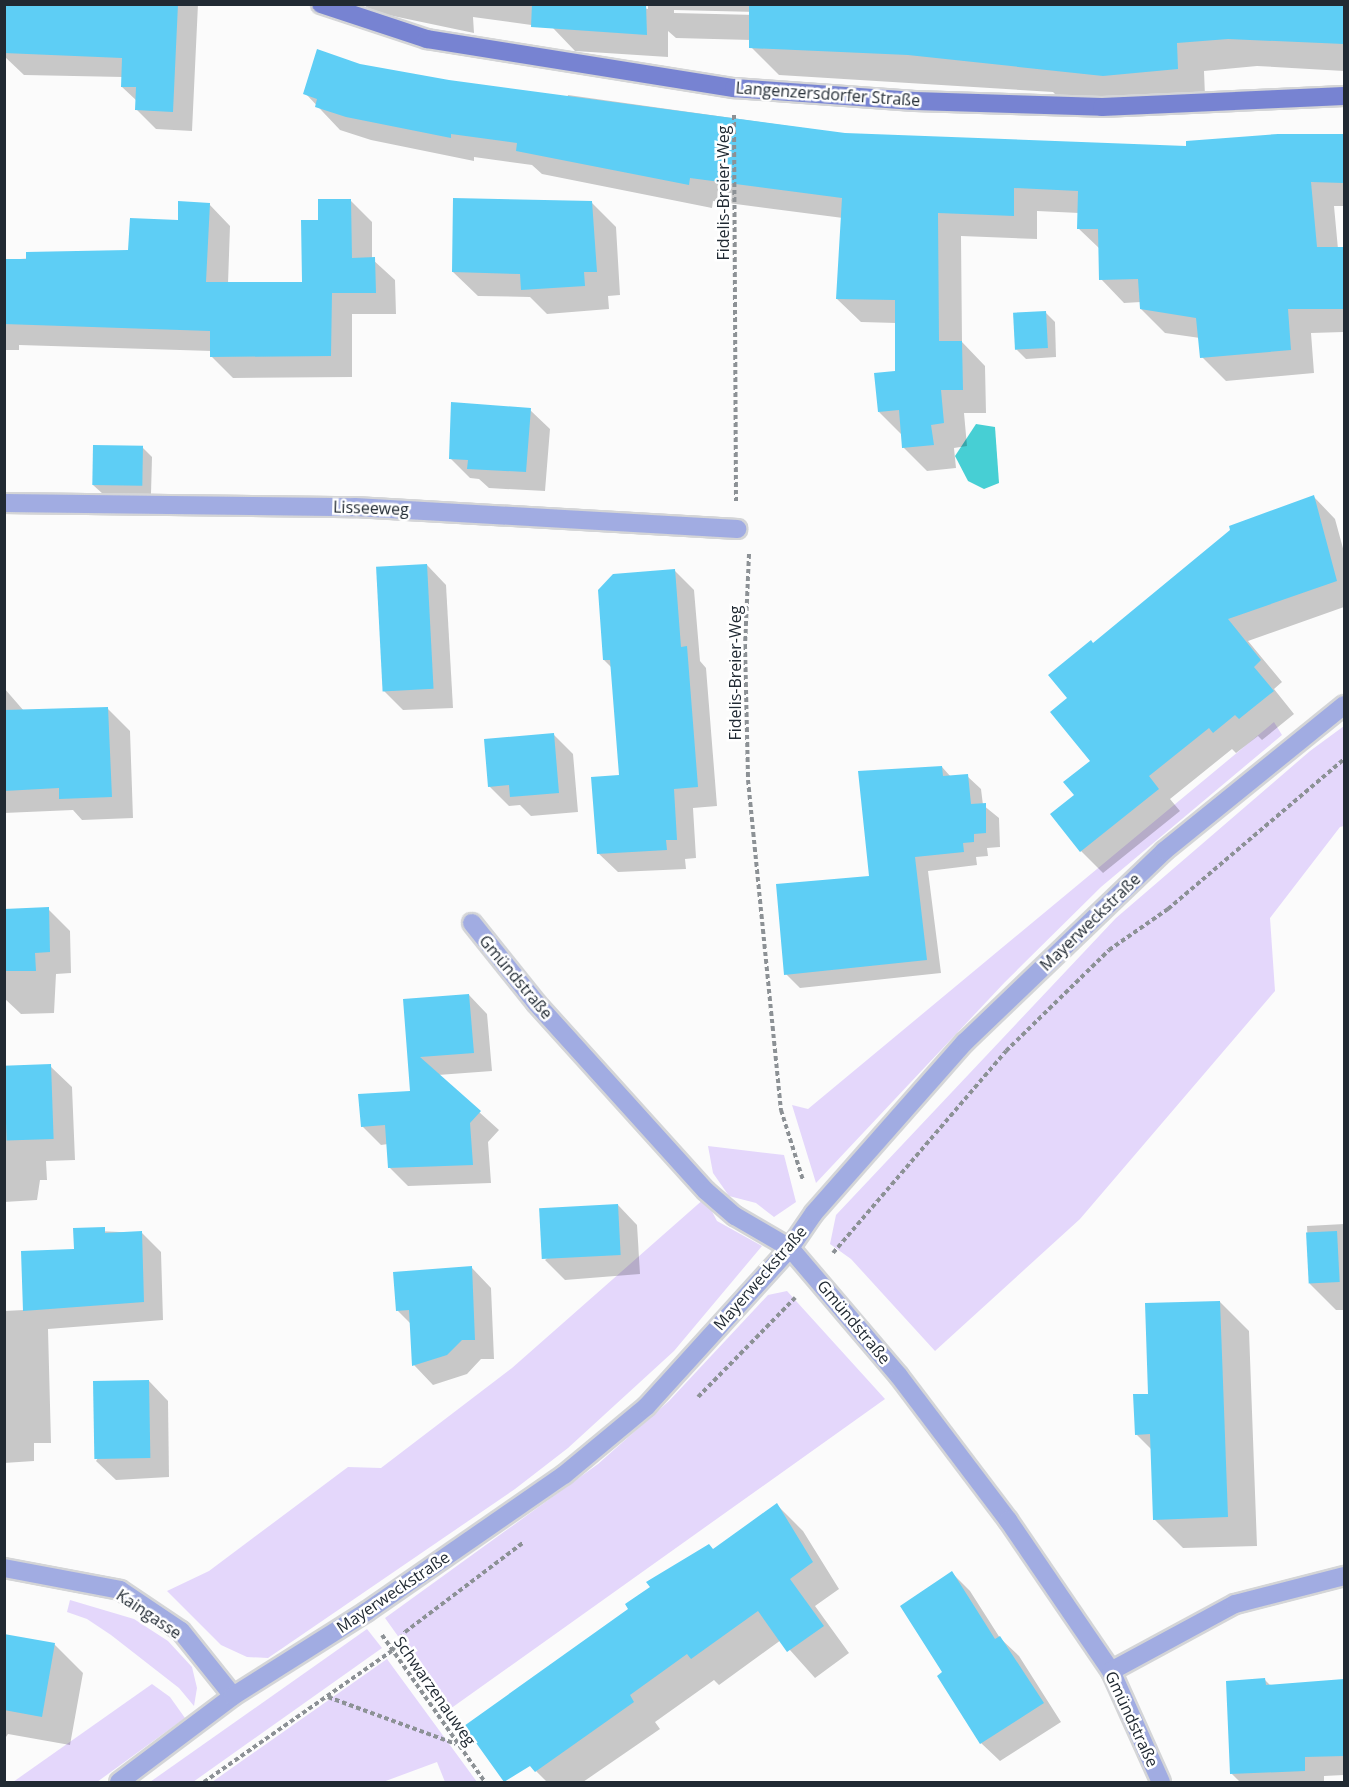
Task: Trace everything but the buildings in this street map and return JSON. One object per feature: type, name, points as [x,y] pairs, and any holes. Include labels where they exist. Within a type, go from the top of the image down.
[{"type":"main road","name":"Langenzersdorfer Straße","points":[[321,4],[427,39],[734,88],[915,101],[1102,107],[1344,96]]},
{"type":"street","name":"Lisseeweg","points":[[4,503],[356,507],[737,529]]},
{"type":"street","name":"Mayerweckstraße","points":[[118,1782],[233,1696],[366,1612],[564,1475],[645,1407],[790,1248],[814,1213],[965,1042],[1164,851],[1344,705]]},
{"type":"street","name":"Gmündstraße","points":[[472,923],[536,1003],[706,1191],[735,1216],[790,1248],[899,1376],[1008,1520],[1111,1671],[1161,1782]]},
{"type":"street","name":"Kaingasse","points":[[4,1568],[120,1590],[181,1631],[233,1696]]},
{"type":"street","points":[[1111,1671],[1235,1604],[1344,1576]]},
{"type":"path","name":"Fidelis-Breier-Weg","points":[[734,88],[737,529],[750,542],[745,645],[748,780],[781,1110],[814,1213],[834,1252]]},
{"type":"path","name":"Schwarzenauweg","points":[[366,1612],[485,1782]]},
{"type":"path","points":[[327,1697],[458,1744]]},
{"type":"shaded area","points":[[1274,722],[1282,735],[1101,887],[1005,982],[816,1183],[792,1105],[808,1109]]},
{"type":"shaded area","points":[[1344,726],[1344,826],[1340,827],[1270,918],[1275,991],[1080,1219],[935,1351],[851,1259],[830,1244],[836,1215],[1116,918],[1310,751]]},
{"type":"shaded area","points":[[708,1146],[784,1155],[796,1202],[774,1217],[756,1203],[729,1196],[713,1173]]},
{"type":"shaded area","points":[[705,1198],[717,1221],[762,1246],[674,1351],[568,1448],[515,1489],[268,1658],[247,1657],[221,1645],[167,1591],[209,1571],[348,1467],[381,1468],[512,1368]]},
{"type":"shaded area","points":[[787,1291],[885,1399],[450,1709],[385,1618],[598,1464],[669,1401],[768,1295]]},
{"type":"shaded area","points":[[70,1600],[134,1619],[168,1641],[192,1667],[197,1688],[194,1706],[179,1688],[111,1635],[87,1619],[67,1612]]},
{"type":"shaded area","points":[[367,1629],[382,1648],[193,1782],[150,1782]]},
{"type":"shaded area","points":[[387,1659],[477,1782],[445,1782],[437,1762],[383,1782],[212,1782]]},
{"type":"shaded area","points":[[152,1684],[170,1697],[185,1718],[97,1782],[13,1782]]},
{"type":"water","points":[[976,424],[995,427],[999,483],[984,489],[968,481],[955,456]]}]
